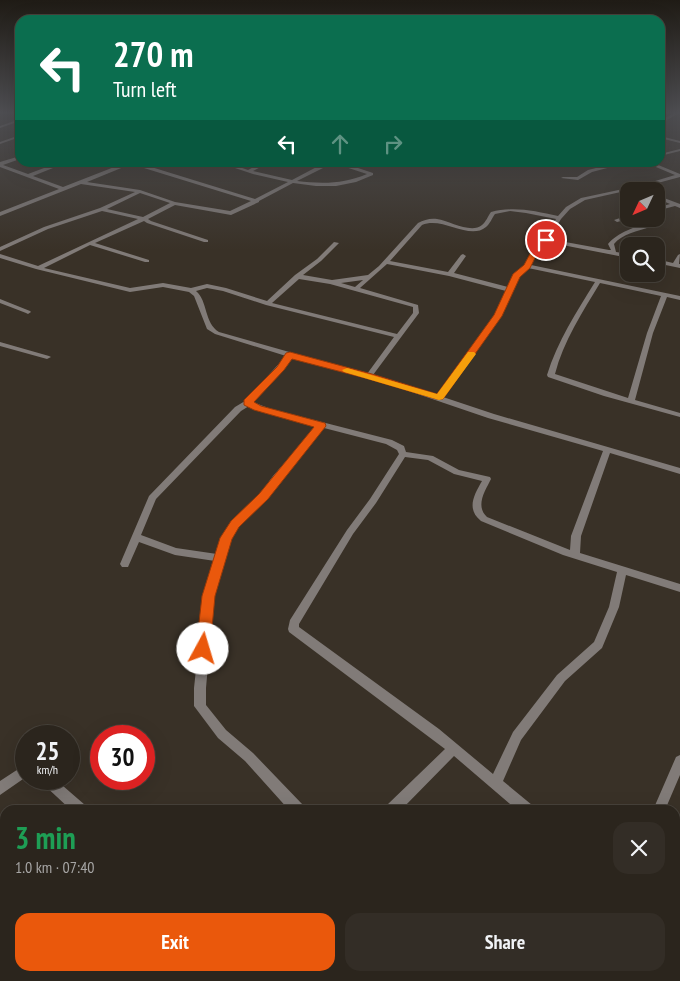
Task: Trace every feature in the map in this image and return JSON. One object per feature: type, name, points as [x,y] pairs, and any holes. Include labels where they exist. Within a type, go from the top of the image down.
[{"type":"street","points":[[0,164],[15,159]]},
{"type":"street","points":[[0,164],[63,189]]},
{"type":"street","points":[[28,176],[52,167]]},
{"type":"street","points":[[0,214],[121,167]]},
{"type":"street","points":[[145,167],[257,201]]},
{"type":"street","points":[[236,167],[296,181],[323,185],[354,181],[371,174],[349,167]]},
{"type":"street","points":[[248,171],[257,167]]},
{"type":"street","points":[[80,182],[140,191],[174,203],[228,214],[323,167]]},
{"type":"street","points":[[563,178],[577,180],[590,171],[607,167]]},
{"type":"street","points":[[658,167],[679,176]]},
{"type":"street","points":[[662,182],[679,176]]},
{"type":"street","points":[[0,249],[46,228],[102,209],[140,191]]},
{"type":"street","points":[[439,397],[498,316],[516,276],[527,266],[535,251],[546,240],[559,218],[568,208],[583,199],[620,193]]},
{"type":"street","points":[[665,200],[678,205]]},
{"type":"street","points":[[38,268],[70,251],[91,244],[145,219],[174,203]]},
{"type":"street","points":[[665,208],[678,205]]},
{"type":"street","points":[[102,209],[145,219],[206,241]]},
{"type":"street","points":[[356,289],[386,262],[420,224],[427,220],[474,229],[484,226],[493,213],[508,209],[559,218]]},
{"type":"street","points":[[610,252],[614,250],[612,241],[642,228]]},
{"type":"street","points":[[546,240],[620,254]]},
{"type":"street","points":[[268,304],[296,276],[318,261],[325,250],[336,242]]},
{"type":"street","points":[[91,244],[147,262]]},
{"type":"street","points":[[0,256],[38,268],[130,290],[163,285],[191,290],[207,286],[224,289],[268,304],[398,336]]},
{"type":"street","points":[[450,274],[463,256]]},
{"type":"street","points":[[677,265],[680,256]]},
{"type":"street","points":[[386,262],[450,274],[510,290]]},
{"type":"street","points":[[527,266],[680,298]]},
{"type":"street","points":[[296,276],[331,282],[416,306],[416,313],[369,376]]},
{"type":"street","points":[[331,282],[369,277]]},
{"type":"street","points":[[599,280],[578,314],[554,364],[551,375],[607,394],[680,415]]},
{"type":"street","points":[[191,290],[197,295],[210,329],[217,333],[369,376],[439,397],[491,416],[680,471]]},
{"type":"street","points":[[631,400],[650,334],[665,295]]},
{"type":"street","points":[[0,301],[28,312]]},
{"type":"street","points":[[0,344],[47,357]]},
{"type":"street","points":[[125,564],[152,498],[238,409],[248,402],[290,355]]},
{"type":"street","points":[[248,402],[258,408],[321,426],[389,442],[401,448],[403,454]]},
{"type":"street","points":[[293,805],[249,757],[222,734],[200,706],[203,649],[209,596],[226,538],[235,524],[264,496],[276,478],[321,426]]},
{"type":"street","points":[[575,554],[576,536],[607,451]]},
{"type":"street","points":[[403,454],[430,458],[457,472],[487,479],[477,501],[476,512],[479,516],[566,552],[680,588]]},
{"type":"street","points":[[403,454],[373,501],[350,532],[294,623],[293,629],[453,748],[521,805]]},
{"type":"street","points":[[136,537],[175,551],[220,558]]},
{"type":"street","points":[[495,784],[517,736],[561,678],[598,645],[614,606],[622,571]]},
{"type":"street","points":[[397,805],[453,748]]},
{"type":"street","points":[[661,805],[680,761]]},
{"type":"street","points":[[0,789],[15,778]]},
{"type":"street","points":[[58,790],[75,805]]},
{"type":"slow traffic","points":[[347,370],[439,397],[471,354]]},
{"type":"route","points":[[203,649],[209,596],[226,538],[235,524],[264,496],[276,478],[321,426],[258,408],[248,402],[290,355],[439,397],[498,316],[516,276],[527,266],[535,251],[546,240]]}]
